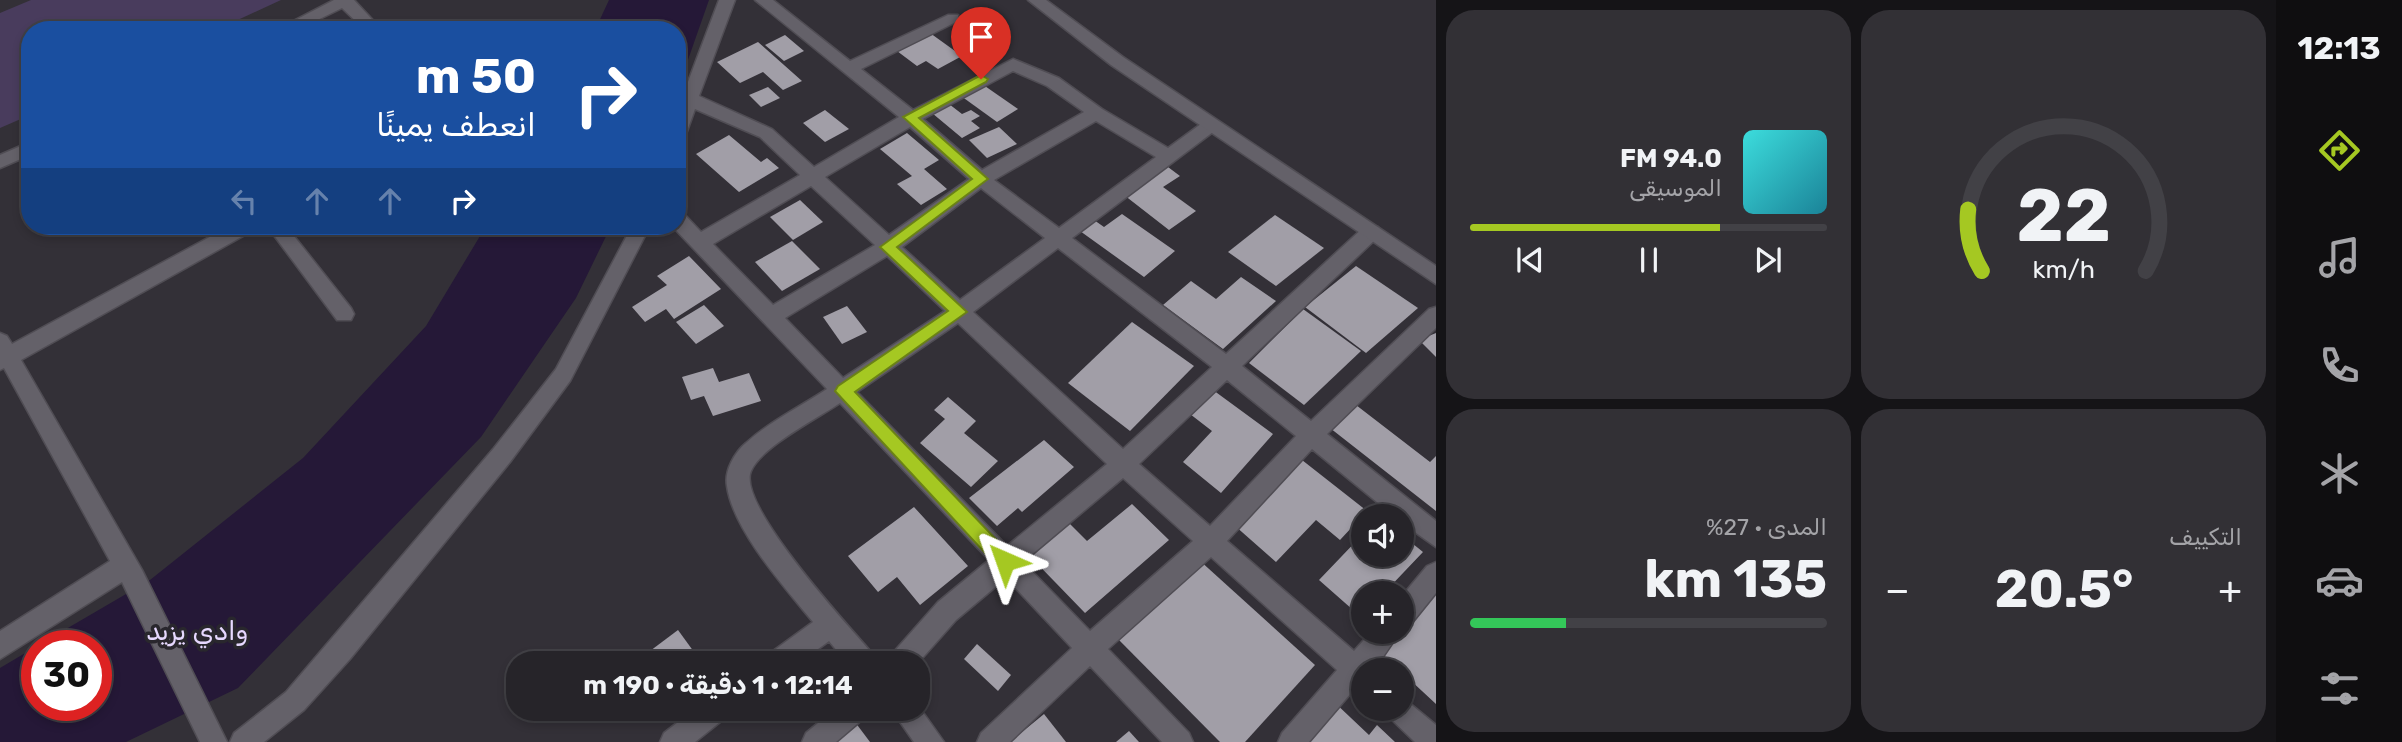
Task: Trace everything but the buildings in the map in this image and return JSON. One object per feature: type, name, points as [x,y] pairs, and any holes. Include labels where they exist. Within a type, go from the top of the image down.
[{"type":"street","points":[[686,112],[727,0]]},
{"type":"street","points":[[763,0],[909,117],[981,179],[1227,368],[1436,536]]},
{"type":"street","points":[[1036,0],[1058,20],[1436,276]]},
{"type":"street","points":[[303,21],[345,1],[365,21]]},
{"type":"street","points":[[848,69],[953,19]]},
{"type":"street","points":[[700,242],[811,179],[909,117],[1013,64],[1053,82],[1096,113],[1168,156]]},
{"type":"street","points":[[691,99],[706,108],[748,122],[765,133],[811,179],[1123,464],[1351,665]]},
{"type":"street","points":[[772,316],[887,247],[981,179],[1096,113]]},
{"type":"street","points":[[854,651],[831,625],[746,509],[738,488],[743,461],[754,449],[959,312],[1211,125]]},
{"type":"street","points":[[0,162],[21,152]]},
{"type":"street","points":[[686,228],[1180,742]]},
{"type":"street","points":[[912,651],[947,611],[1123,464],[1371,232]]},
{"type":"street","points":[[214,742],[130,571],[3,353],[228,235]]},
{"type":"street","points":[[283,235],[344,314]]},
{"type":"street","points":[[243,742],[295,701],[341,650],[502,455],[563,375],[636,235]]},
{"type":"street","points":[[990,742],[1091,647],[1211,542],[1274,471],[1436,315]]},
{"type":"street","points":[[0,646],[130,571]]},
{"type":"street","points":[[1414,601],[1436,574]]},
{"type":"street","points":[[795,651],[831,625]]},
{"type":"street","points":[[1291,742],[1351,682]]},
{"type":"street","points":[[673,742],[700,721]]},
{"type":"street","points":[[815,742],[840,721]]},
{"type":"street","points":[[914,721],[931,742]]},
{"type":"street","points":[[1412,721],[1435,742]]},
{"type":"shaded area","points":[[31,0],[281,0],[236,21],[21,21],[21,119],[0,128],[0,13]]},
{"type":"water","points":[[609,0],[709,0],[686,65],[686,21],[599,21]]},
{"type":"water","name":"وادي يزيد","points":[[481,235],[607,235],[576,298],[481,437],[238,688],[126,742],[0,742],[0,668],[21,656],[21,721],[112,721],[112,630],[64,630],[150,580],[303,458],[426,326]]},
{"type":"route","points":[[981,79],[909,117],[981,179],[887,247],[959,312],[844,391],[1005,561]]}]
